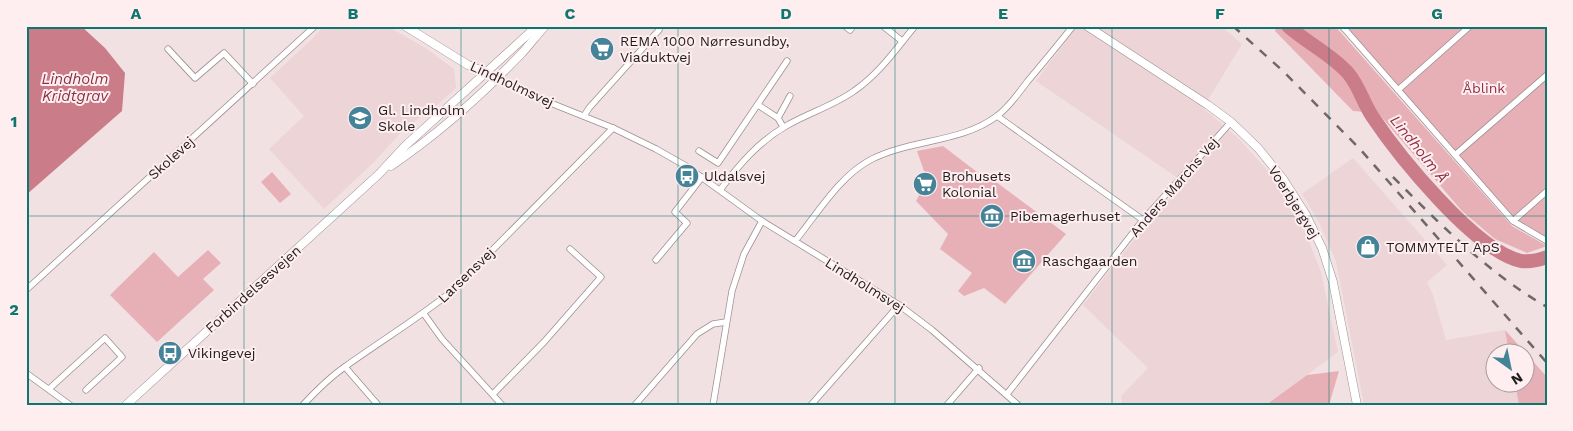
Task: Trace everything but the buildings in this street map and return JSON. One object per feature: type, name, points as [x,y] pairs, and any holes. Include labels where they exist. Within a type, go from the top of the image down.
[{"type":"street","name":"Skolevej","points":[[26,290],[315,26]]},
{"type":"street","name":"Lindholmsvej","points":[[405,26],[468,64],[543,100],[613,128],[656,149],[702,177],[762,221],[899,305],[978,368],[1018,405]]},
{"type":"street","name":"Forbindelsesvejen","points":[[126,405],[379,174],[405,146],[537,26]]},
{"type":"street","name":"Forbindelsesvejen","points":[[379,174],[440,129],[496,78],[545,26]]},
{"type":"street","points":[[845,26],[850,30],[852,26]]},
{"type":"street","points":[[882,26],[902,41]]},
{"type":"street","points":[[720,190],[747,156],[783,127],[838,101],[874,76],[915,26]]},
{"type":"street","points":[[795,241],[842,182],[856,169],[872,159],[892,151],[961,134],[997,116],[1010,104],[1073,26]]},
{"type":"street","name":"Voerbjergvej","points":[[1087,26],[1231,122],[1258,148],[1283,179],[1306,215],[1322,248],[1332,282],[1357,405]]},
{"type":"street","points":[[1342,26],[1513,221],[1547,241]]},
{"type":"street","points":[[1398,90],[1470,26]]},
{"type":"street","points":[[584,116],[658,30]]},
{"type":"street","points":[[168,49],[195,78],[224,53],[253,84]]},
{"type":"street","points":[[699,151],[718,163],[787,61]]},
{"type":"street","points":[[1455,155],[1547,75]]},
{"type":"street","points":[[778,118],[790,96]]},
{"type":"street","points":[[758,104],[778,118],[783,127]]},
{"type":"street","points":[[997,116],[1142,220]]},
{"type":"street","name":"Anders Mørchs Vej","points":[[1007,394],[1142,220],[1231,122]]},
{"type":"street","name":"Larsensvej","points":[[303,405],[345,367],[424,314],[451,292],[613,128]]},
{"type":"street","points":[[656,260],[688,223],[675,212],[702,177]]},
{"type":"street","points":[[1513,221],[1547,191]]},
{"type":"street","points":[[713,405],[726,322],[737,272],[744,254],[762,221]]},
{"type":"street","points":[[493,394],[544,342],[601,277],[570,249]]},
{"type":"street","points":[[811,405],[899,305]]},
{"type":"street","points":[[424,314],[442,339],[502,405]]},
{"type":"street","points":[[634,405],[697,334],[713,324],[726,322]]},
{"type":"street","points":[[49,390],[105,338],[122,357],[86,390]]},
{"type":"street","points":[[345,367],[378,405]]},
{"type":"street","points":[[947,405],[978,368]]},
{"type":"street","points":[[26,373],[70,405]]},
{"type":"shaded area","name":"Gl. Lindholm Skole","points":[[324,26],[387,26],[424,47],[454,69],[456,88],[436,106],[405,128],[374,162],[324,209],[269,149],[304,116],[270,78]]},
{"type":"shaded area","points":[[1077,26],[1221,26],[1242,44],[1203,108],[1239,139],[1268,171],[1289,201],[1306,234],[1321,272],[1338,352],[1266,405],[1122,405],[1121,396],[1148,368],[1083,305],[1143,228],[1185,183],[1036,81]]},
{"type":"shaded area","points":[[1353,158],[1447,265],[1427,282],[1433,295],[1446,340],[1505,330],[1507,344],[1486,344],[1486,394],[1517,394],[1519,405],[1364,405],[1336,261],[1319,222],[1302,194]]},
{"type":"green space","points":[[1276,26],[1335,26],[1512,226],[1547,246],[1527,253],[1495,239],[1462,211],[1378,113],[1353,111],[1275,31]]},
{"type":"green space","name":"Åblink","points":[[1346,26],[1547,26],[1547,238],[1512,216]]},
{"type":"green space","points":[[943,146],[977,172],[988,176],[1066,234],[1005,304],[984,288],[964,296],[958,291],[972,273],[940,249],[948,234],[916,201],[922,190],[916,184],[925,174],[917,151]]},
{"type":"green space","points":[[272,172],[291,194],[280,203],[261,182]]},
{"type":"green space","points":[[208,250],[221,263],[203,279],[214,290],[157,342],[110,295],[154,252],[178,277]]},
{"type":"green space","points":[[1505,330],[1518,344],[1507,344]]},
{"type":"green space","points":[[1536,365],[1547,377],[1547,405],[1519,405],[1517,394],[1536,394]]},
{"type":"green space","points":[[1339,371],[1329,405],[1266,405],[1307,375]]},
{"type":"water","name":"Lindholm Kridtgrav","points":[[26,26],[81,26],[105,48],[125,73],[122,111],[26,195]]},
{"type":"waterway","name":"Lindholm Å","points":[[1288,26],[1334,60],[1348,73],[1372,116],[1384,133],[1418,176],[1460,221],[1482,240],[1502,253],[1521,261],[1547,257]]},
{"type":"railway","points":[[1233,26],[1284,72],[1360,149],[1547,363]]},
{"type":"railway","points":[[1393,177],[1485,264],[1525,294],[1547,307]]},
{"type":"place","name":"REMA 1000 Nørresundby, Viaduktvej","points":[[602,49]]},
{"type":"place","name":"Gl. Lindholm Skole","points":[[360,118]]},
{"type":"place","name":"Uldalsvej","points":[[687,176]]},
{"type":"place","name":"Brohusets Kolonial","points":[[925,184]]},
{"type":"place","name":"Pibemagerhuset","points":[[992,216]]},
{"type":"place","name":"TOMMYTELT ApS","points":[[1368,247]]},
{"type":"place","name":"Raschgaarden","points":[[1024,261]]},
{"type":"place","name":"Vikingevej","points":[[170,353]]}]
